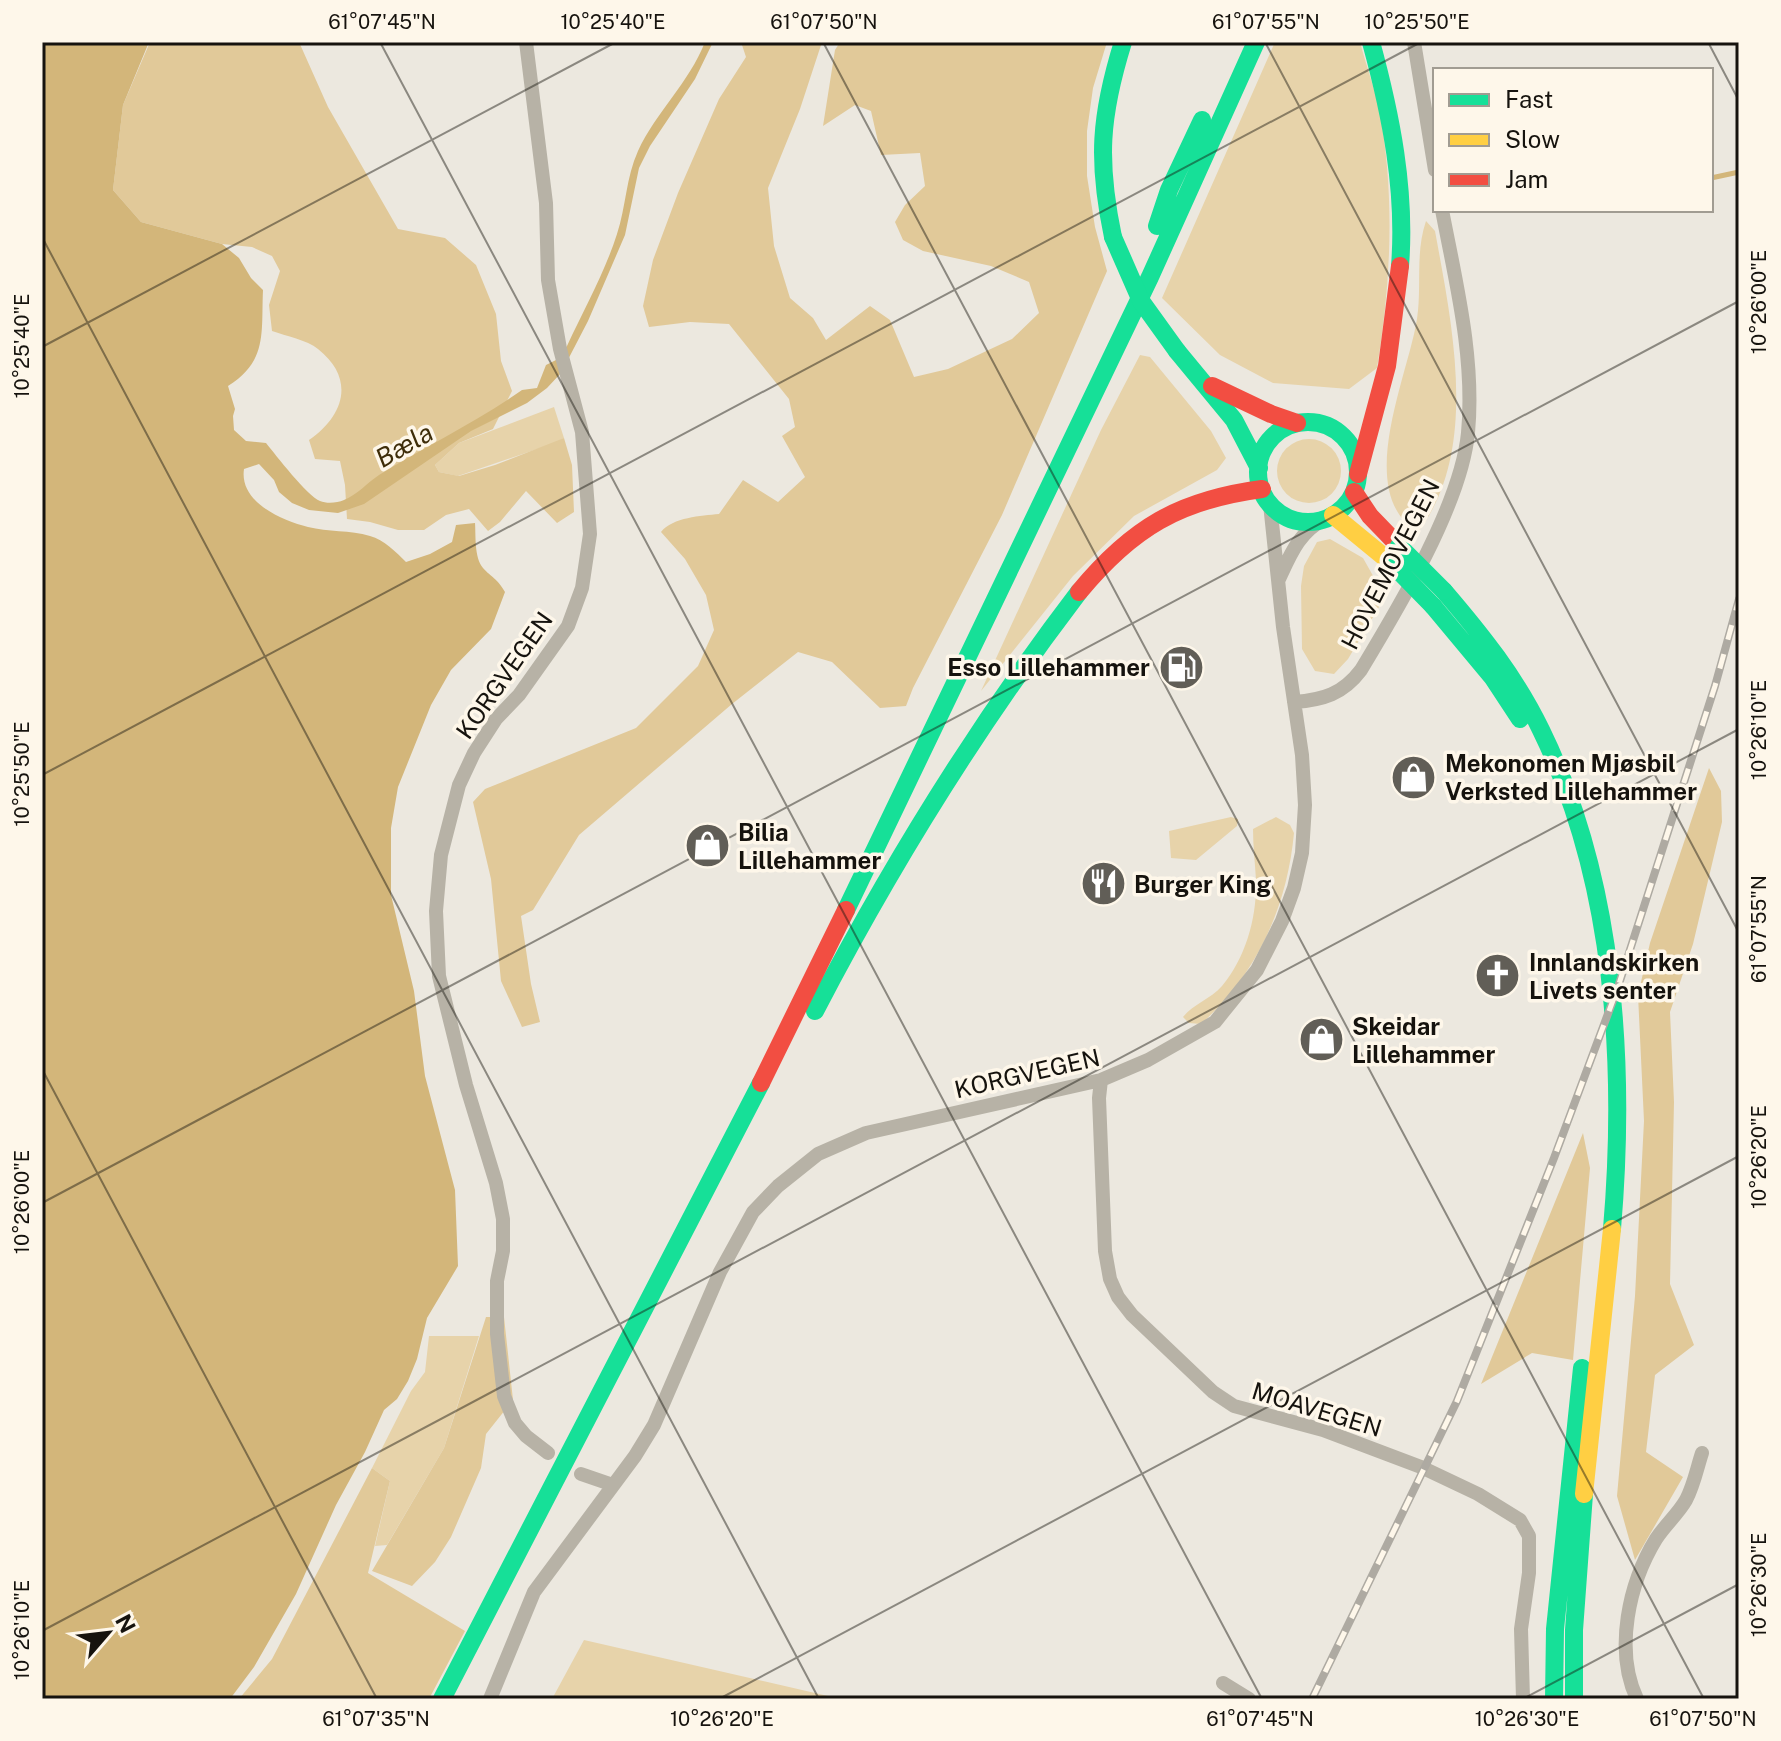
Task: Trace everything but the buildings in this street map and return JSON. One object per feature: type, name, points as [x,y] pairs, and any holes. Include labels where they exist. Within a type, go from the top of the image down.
[{"type":"main road","points":[[1123,42],[1107,90],[1101,124],[1100,162],[1113,237],[1141,301],[1177,351],[1240,427],[1259,468],[1266,496],[1282,514],[1296,520],[1311,521],[1329,517],[1343,507],[1356,483],[1374,426],[1396,331],[1402,236],[1400,186],[1388,102],[1371,42]]},
{"type":"main road","points":[[1150,277],[1154,233],[1169,190],[1238,42]]},
{"type":"main road","points":[[442,1699],[689,1226],[915,771],[1150,277],[1256,42]]},
{"type":"main road","points":[[1206,383],[1297,423]]},
{"type":"main road","points":[[1259,468],[1268,443],[1281,430],[1297,423],[1318,422],[1344,437],[1355,454],[1356,483],[1370,516],[1394,554],[1438,599],[1520,720],[1540,760],[1571,849],[1594,972],[1601,1053],[1601,1153],[1555,1629],[1554,1699]]},
{"type":"main road","points":[[689,1226],[708,1208],[731,1171],[863,919],[909,840],[1066,610],[1103,564],[1152,523],[1209,497],[1266,496]]},
{"type":"main road","points":[[1329,517],[1394,554]]},
{"type":"main road","points":[[1438,599],[1466,614],[1506,668],[1534,713],[1554,754],[1585,846],[1609,970],[1616,1053],[1616,1153],[1580,1543],[1574,1699]]},
{"type":"street","name":"KORGVEGEN","points":[[526,42],[546,203],[548,280],[560,349],[576,404],[586,461],[590,534],[582,588],[568,626],[528,683],[496,719],[474,753],[459,785],[441,855],[436,911],[439,976],[503,1219],[503,1251],[497,1281],[497,1334],[504,1396],[515,1423],[548,1453]]},
{"type":"street","points":[[1414,42],[1433,158]]},
{"type":"street","name":"HOVEMOVEGEN","points":[[1294,702],[1329,697],[1344,689],[1361,670],[1437,528],[1463,462],[1468,435],[1469,377],[1442,212]]},
{"type":"street","name":"KORGVEGEN","points":[[490,1699],[534,1592],[654,1425],[720,1272],[753,1212],[800,1167],[818,1154],[866,1133],[1101,1080],[1148,1060],[1215,1022],[1257,970],[1294,888],[1302,853],[1305,805],[1302,755],[1266,496]]},
{"type":"street","points":[[1279,580],[1301,535],[1329,517]]},
{"type":"street","name":"MOAVEGEN","points":[[1101,1080],[1099,1098],[1105,1251],[1110,1279],[1118,1297],[1132,1315],[1192,1373],[1234,1406],[1323,1430],[1421,1467],[1478,1494],[1520,1520],[1529,1536],[1528,1588],[1521,1629],[1523,1699]]},
{"type":"street","points":[[1637,1699],[1626,1654],[1628,1620],[1635,1585],[1643,1561],[1658,1536],[1685,1503],[1702,1453]]},
{"type":"street","points":[[581,1474],[613,1485]]},
{"type":"street","points":[[1223,1683],[1249,1699]]},
{"type":"shaded area","points":[[42,42],[149,42],[123,105],[113,190],[141,222],[222,244],[239,258],[263,290],[262,332],[256,356],[241,376],[228,386],[235,409],[234,430],[246,441],[266,443],[308,492],[320,501],[329,503],[349,498],[379,475],[522,390],[537,388],[546,365],[556,360],[567,346],[607,262],[620,224],[631,171],[645,137],[690,71],[705,42],[713,42],[695,79],[650,146],[639,168],[625,235],[588,321],[561,373],[547,388],[527,403],[471,431],[364,504],[338,513],[309,510],[292,503],[279,492],[274,480],[259,464],[244,469],[248,491],[264,508],[308,527],[375,538],[406,562],[452,542],[456,525],[475,523],[480,563],[505,592],[491,629],[451,670],[431,705],[398,787],[391,828],[391,895],[414,991],[425,1076],[455,1190],[458,1266],[427,1318],[408,1381],[397,1399],[384,1410],[296,1594],[254,1667],[230,1699],[42,1699]]},
{"type":"shaded area","points":[[150,42],[299,42],[328,107],[398,229],[445,238],[476,265],[496,314],[501,361],[512,391],[493,429],[459,443],[435,465],[439,472],[459,476],[564,438],[572,465],[574,512],[557,523],[526,491],[500,522],[488,531],[469,509],[446,515],[424,530],[398,530],[347,519],[340,461],[315,459],[309,440],[331,420],[337,409],[341,397],[338,372],[318,349],[272,331],[269,305],[280,271],[272,256],[252,247],[222,244],[141,222],[113,190],[123,105]]},
{"type":"shaded area","points":[[741,42],[822,42],[800,109],[768,188],[774,246],[790,298],[813,318],[826,340],[870,306],[890,320],[914,377],[948,369],[1012,339],[1039,313],[1029,282],[991,266],[923,251],[903,240],[895,222],[905,205],[925,186],[920,153],[881,155],[871,111],[855,105],[823,126],[835,50],[840,42],[1107,42],[1093,88],[1087,131],[1087,176],[1095,227],[1107,271],[1002,515],[906,706],[880,708],[832,662],[798,652],[732,704],[579,835],[533,910],[521,916],[540,1022],[522,1027],[501,981],[491,879],[473,802],[485,789],[636,728],[698,666],[714,630],[706,595],[685,559],[661,532],[666,527],[680,520],[719,514],[743,480],[778,502],[805,477],[782,436],[795,427],[789,399],[729,324],[690,322],[649,327],[643,306],[653,260],[678,193],[719,99],[746,57]]},
{"type":"shaded area","points":[[1275,42],[1360,42],[1380,113],[1389,209],[1385,304],[1377,368],[1349,389],[1273,383],[1220,355],[1162,298]]},
{"type":"shaded area","points":[[1426,221],[1435,231],[1448,306],[1456,386],[1455,426],[1449,464],[1437,499],[1418,532],[1399,514],[1389,490],[1387,463],[1396,402],[1417,319],[1421,245]]},
{"type":"shaded area","points":[[1140,355],[1150,357],[1211,431],[1226,458],[1217,470],[1134,516],[1073,576],[981,691],[1101,430]]},
{"type":"shaded area","points":[[554,407],[564,438],[555,443],[458,476],[439,472],[435,465],[459,443]]},
{"type":"shaded area","points":[[1303,439],[1315,439],[1332,448],[1339,459],[1339,483],[1332,494],[1315,503],[1303,503],[1291,498],[1282,489],[1277,477],[1277,465],[1282,453],[1291,444]]},
{"type":"shaded area","points":[[1330,539],[1363,558],[1385,597],[1348,659],[1334,674],[1315,671],[1302,649],[1301,586],[1304,566],[1317,542]]},
{"type":"shaded area","points":[[1709,768],[1721,791],[1722,822],[1693,944],[1670,1012],[1674,1102],[1670,1284],[1694,1345],[1655,1375],[1646,1452],[1683,1477],[1635,1560],[1617,1496],[1635,1296],[1644,1121],[1638,995],[1650,943]]},
{"type":"shaded area","points":[[1231,817],[1238,819],[1237,826],[1196,860],[1171,858],[1169,831]]},
{"type":"shaded area","points":[[1276,817],[1290,825],[1294,833],[1284,887],[1266,938],[1221,1004],[1201,1024],[1189,1023],[1183,1017],[1222,986],[1244,949],[1256,894],[1253,829]]},
{"type":"shaded area","points":[[1583,1133],[1590,1168],[1573,1360],[1532,1353],[1481,1384]]},
{"type":"shaded area","points":[[486,1317],[504,1317],[513,1400],[486,1434],[481,1468],[451,1537],[435,1562],[412,1586],[372,1571],[444,1448]]},
{"type":"shaded area","points":[[429,1336],[479,1336],[444,1448],[387,1545],[375,1546],[390,1481],[372,1468],[411,1391],[425,1372]]},
{"type":"shaded area","points":[[372,1468],[390,1481],[368,1573],[465,1631],[429,1699],[239,1699],[272,1659]]},
{"type":"shaded area","points":[[584,1640],[841,1699],[552,1699]]},
{"type":"waterway","points":[[1713,178],[1739,172]]},
{"type":"railway","points":[[1312,1699],[1457,1401],[1554,1158],[1618,987],[1715,686],[1739,599]]},
{"type":"traffic: fast","points":[[1113,237],[1105,185],[1103,139],[1109,93],[1123,42]]},
{"type":"traffic: fast","points":[[846,910],[1150,277],[1256,42]]},
{"type":"traffic: fast","points":[[1371,42],[1385,97],[1399,181],[1400,266]]},
{"type":"traffic: fast","points":[[1157,226],[1169,190],[1202,120]]},
{"type":"traffic: fast","points":[[1113,237],[1141,301],[1177,351]]},
{"type":"traffic: fast","points":[[1177,351],[1234,420],[1259,468]]},
{"type":"traffic: fast","points":[[1308,422],[1327,426],[1343,437],[1354,453],[1358,472],[1354,491],[1343,507],[1327,518],[1308,522],[1289,518],[1273,507],[1262,491],[1258,472],[1262,453],[1273,437],[1289,426],[1308,422]]},
{"type":"traffic: fast","points":[[1399,546],[1444,591]]},
{"type":"traffic: fast","points":[[1389,561],[1433,606]]},
{"type":"traffic: fast","points":[[1444,591],[1497,657],[1531,711],[1566,788],[1585,848],[1600,911],[1610,974],[1615,1038],[1617,1103],[1612,1229]]},
{"type":"traffic: fast","points":[[815,1011],[874,902],[938,796],[1006,692],[1079,592]]},
{"type":"traffic: fast","points":[[1433,606],[1493,678],[1520,719]]},
{"type":"traffic: fast","points":[[442,1699],[761,1083]]},
{"type":"traffic: fast","points":[[1554,1699],[1555,1629],[1582,1368]]},
{"type":"traffic: fast","points":[[1574,1699],[1574,1630],[1584,1494]]},
{"type":"traffic: slow","points":[[1333,515],[1389,561]]},
{"type":"traffic: slow","points":[[1584,1494],[1612,1229]]},
{"type":"traffic: jam","points":[[1358,474],[1387,366],[1400,266]]},
{"type":"traffic: jam","points":[[1212,386],[1297,423]]},
{"type":"traffic: jam","points":[[1079,592],[1118,550],[1159,521],[1206,501],[1262,489]]},
{"type":"traffic: jam","points":[[1354,492],[1370,516],[1399,546]]},
{"type":"traffic: jam","points":[[761,1083],[846,910]]},
{"type":"place","name":"Esso Lillehammer","points":[[1181,667]]},
{"type":"place","name":"Mekonomen Mjøsbil Verksted Lillehammer","points":[[1414,777]]},
{"type":"place","name":"Bilia Lillehammer","points":[[707,846]]},
{"type":"place","name":"Burger King","points":[[1103,884]]},
{"type":"place","name":"Innlandskirken Livets senter","points":[[1498,976]]},
{"type":"place","name":"Skeidar Lillehammer","points":[[1321,1040]]},
{"type":"water label","name":"Bæla","points":[[404,445]]}]
